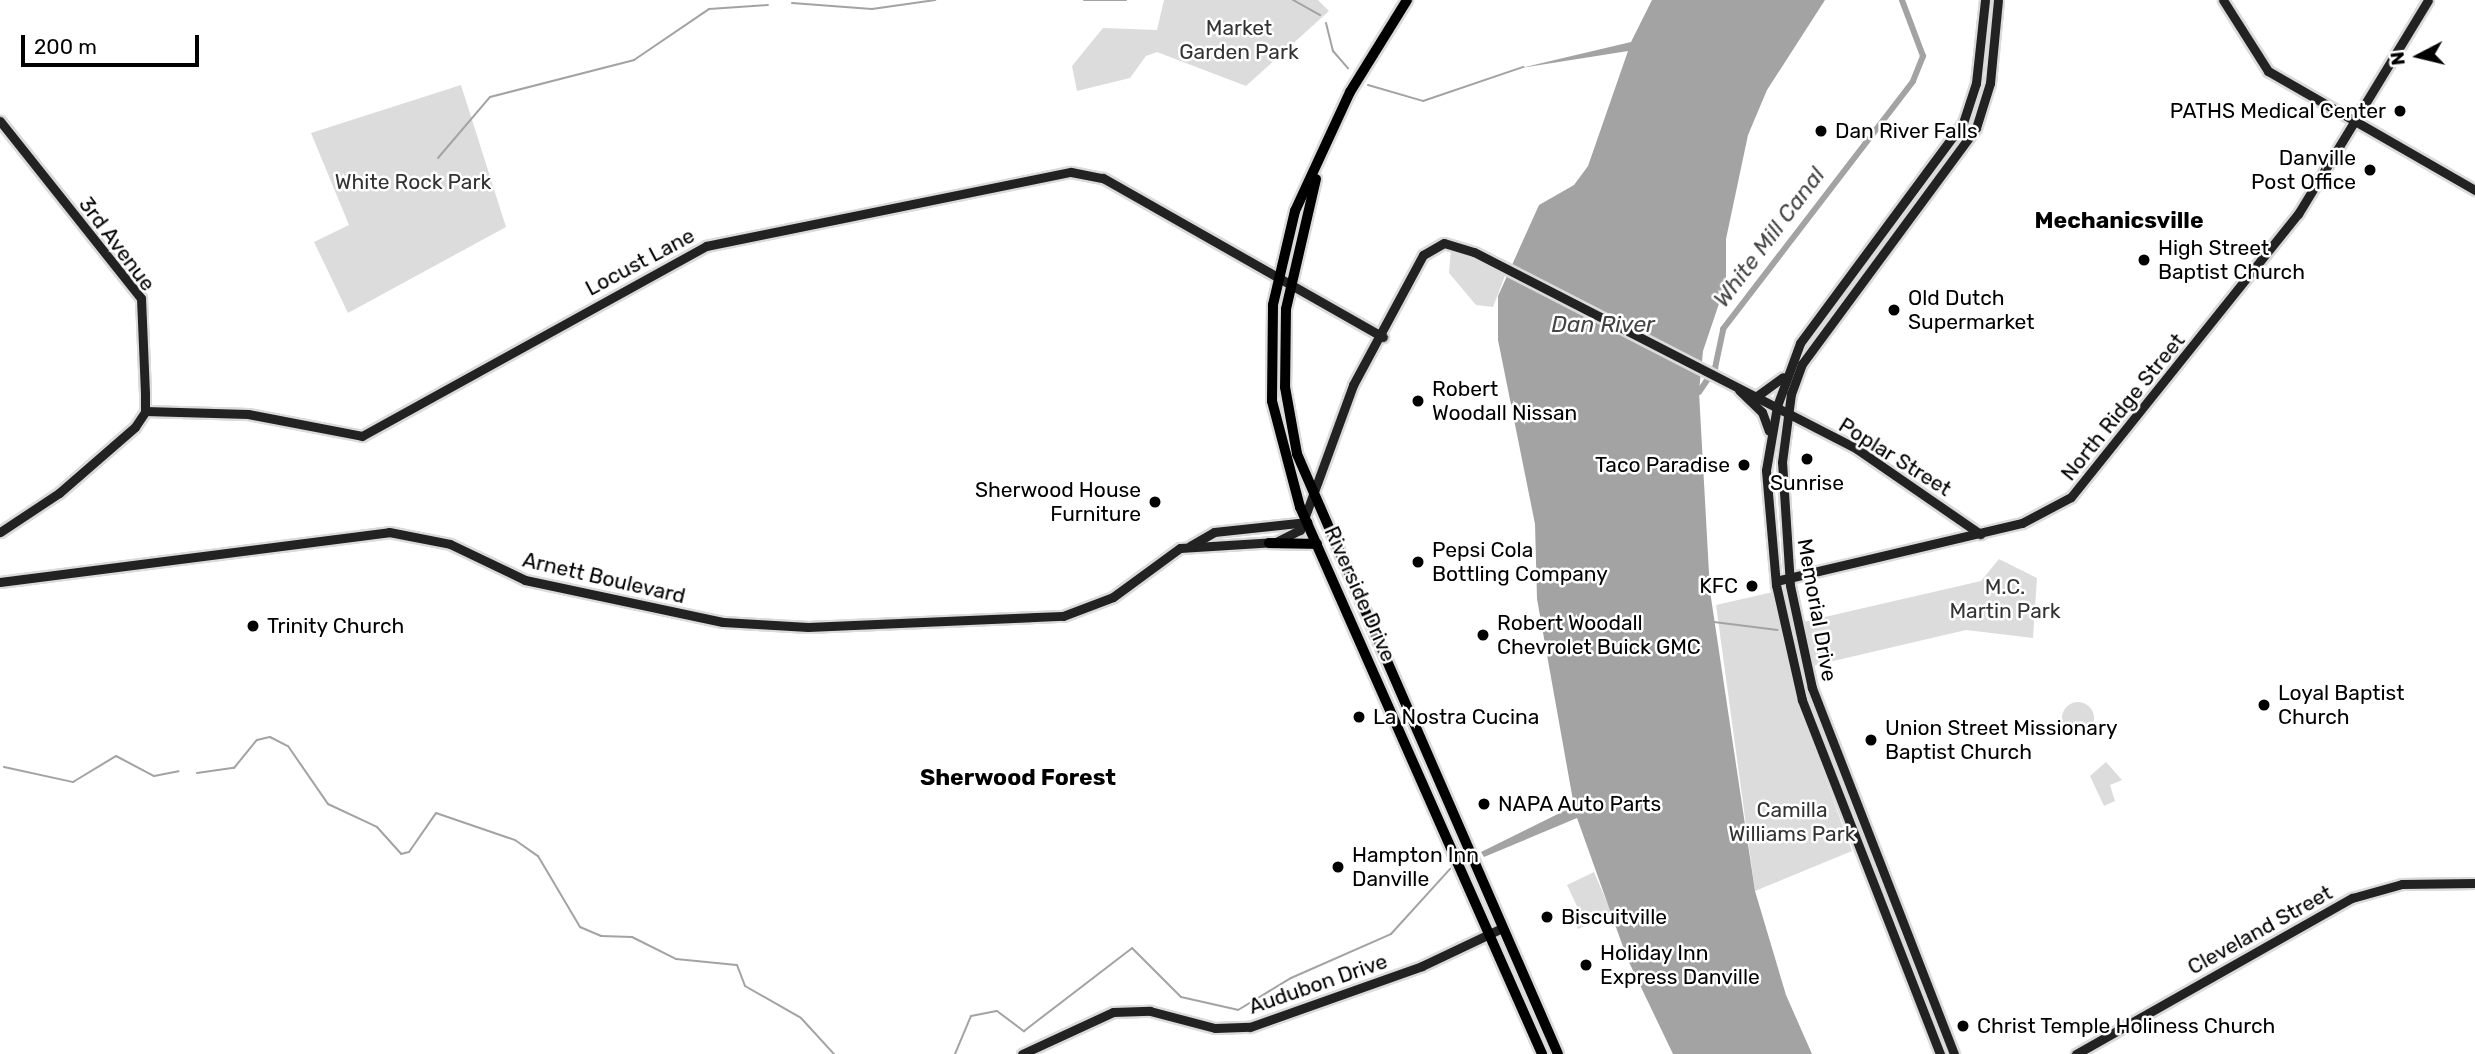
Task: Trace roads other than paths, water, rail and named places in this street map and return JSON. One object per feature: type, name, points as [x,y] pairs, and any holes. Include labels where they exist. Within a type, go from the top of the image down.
[{"type":"main road","name":"Riverside Drive","points":[[1407,0],[1332,130],[1295,211],[1278,278],[1272,401],[1284,463],[1307,522],[1542,1054]]},
{"type":"main road","name":"Memorial Drive","points":[[1940,1054],[1809,725],[1776,581],[1766,501],[1770,437],[1788,370],[1811,325],[1963,123],[1976,83],[1985,0]]},
{"type":"main road","name":"Memorial Drive","points":[[1954,1054],[1820,714],[1789,577],[1782,490],[1788,413],[1797,374],[1824,330],[1976,128],[1990,83],[1998,0]]},
{"type":"main road","points":[[2222,0],[2263,67],[2475,190]]},
{"type":"main road","name":"North Ridge Street","points":[[1776,581],[1980,534],[2050,511],[2093,476],[2295,218],[2428,0]]},
{"type":"main road","name":"3rd Avenue","points":[[0,121],[141,298],[145,411]]},
{"type":"main road","name":"Riverside Drive","points":[[1332,130],[1290,285],[1287,400],[1313,501],[1558,1054]]},
{"type":"main road","name":"Locust Lane","points":[[145,411],[230,412],[342,436],[372,433],[700,248],[1060,173],[1103,178],[1383,337]]},
{"type":"main road","points":[[1307,522],[1330,438],[1423,255],[1444,243],[1474,252],[1734,386],[1762,412],[1770,437]]},
{"type":"main road","points":[[1758,396],[1775,388],[1788,370]]},
{"type":"main road","name":"Poplar Street","points":[[1734,386],[1777,406],[1881,464],[1980,534]]},
{"type":"main road","points":[[0,531],[76,479],[145,411]]},
{"type":"main road","name":"Arnett Boulevard","points":[[0,582],[389,532],[450,544],[525,580],[709,620],[784,627],[888,625],[1071,614],[1113,597],[1161,558],[1190,546],[1209,533],[1307,522]]},
{"type":"main road","name":"Arnett Boulevard","points":[[1190,546],[1269,543],[1288,538],[1307,522]]},
{"type":"main road","points":[[1268,527],[1269,543],[1317,544]]},
{"type":"main road","name":"Cleveland Street","points":[[2076,1054],[2352,898],[2420,881],[2475,883]]},
{"type":"main road","name":"Audubon Drive","points":[[1022,1054],[1087,1020],[1127,1010],[1215,1028],[1250,1027],[1422,966],[1502,928]]},
{"type":"water","name":"Dan River","points":[[1652,0],[1825,0],[1767,90],[1748,135],[1726,239],[1726,283],[1703,351],[1699,392],[1710,591],[1755,891],[1786,995],[1812,1054],[1673,1054],[1627,958],[1577,818],[1484,857],[1481,852],[1574,806],[1537,599],[1535,524],[1498,340],[1498,296],[1539,205],[1574,185],[1588,166],[1628,51],[1521,68],[1631,42]]},
{"type":"waterway","points":[[792,3],[872,9],[935,0]]},
{"type":"waterway","points":[[1084,0],[1126,0]]},
{"type":"waterway","points":[[1293,0],[1320,15]]},
{"type":"waterway","name":"White Mill Canal","points":[[1699,392],[1715,368],[1723,329],[1913,81],[1923,56],[1902,0]]},
{"type":"waterway","points":[[438,158],[490,97],[634,60],[709,9],[768,5]]},
{"type":"waterway","points":[[1326,23],[1333,51],[1348,68]]},
{"type":"waterway","points":[[1368,85],[1423,101],[1523,67]]},
{"type":"waterway","points":[[1714,622],[1778,630]]},
{"type":"waterway","points":[[197,773],[234,768],[257,740],[270,737],[288,746],[328,804],[377,827],[401,854],[409,852],[436,813],[515,840],[538,856],[580,927],[601,936],[632,937],[676,959],[737,965],[745,986],[801,1018],[834,1054]]},
{"type":"waterway","points":[[4,767],[73,782],[116,756],[154,776],[179,771]]},
{"type":"waterway","points":[[955,1054],[971,1016],[997,1011],[1024,1031],[1132,948],[1181,997],[1238,1010],[1291,978],[1391,934],[1450,869]]},
{"type":"place","name":"PATHS Medical Center","points":[[2400,111]]},
{"type":"place","name":"Dan River Falls","points":[[1821,131]]},
{"type":"place","name":"Danville Post Office","points":[[2370,170]]},
{"type":"place","name":"High Street Baptist Church","points":[[2144,260]]},
{"type":"place","name":"Old Dutch Supermarket","points":[[1894,310]]},
{"type":"place","name":"Robert Woodall Nissan","points":[[1418,401]]},
{"type":"place","name":"Sunrise","points":[[1807,459]]},
{"type":"place","name":"Taco Paradise","points":[[1744,465]]},
{"type":"place","name":"Sherwood House Furniture","points":[[1155,502]]},
{"type":"place","name":"Pepsi Cola Bottling Company","points":[[1418,562]]},
{"type":"place","name":"KFC","points":[[1752,586]]},
{"type":"place","name":"Trinity Church","points":[[253,626]]},
{"type":"place","name":"Robert Woodall Chevrolet Buick GMC","points":[[1483,635]]},
{"type":"place","name":"Loyal Baptist Church","points":[[2264,705]]},
{"type":"place","name":"La Nostra Cucina","points":[[1359,717]]},
{"type":"place","name":"Union Street Missionary Baptist Church","points":[[1871,740]]},
{"type":"place","name":"NAPA Auto Parts","points":[[1484,804]]},
{"type":"place","name":"Hampton Inn Danville","points":[[1338,867]]},
{"type":"place","name":"Biscuitville","points":[[1547,917]]},
{"type":"place","name":"Holiday Inn Express Danville","points":[[1586,965]]},
{"type":"place","name":"Christ Temple Holiness Church","points":[[1963,1026]]},
{"type":"district","name":"Mechanicsville","points":[[2119,220]]},
{"type":"district","name":"Sherwood Forest","points":[[1018,777]]},
{"type":"park label","name":"Market Garden Park","points":[[1239,40]]},
{"type":"park label","name":"White Rock Park","points":[[413,182]]},
{"type":"park label","name":"M.C. Martin Park","points":[[2005,599]]},
{"type":"park label","name":"Camilla Williams Park","points":[[1792,822]]}]
